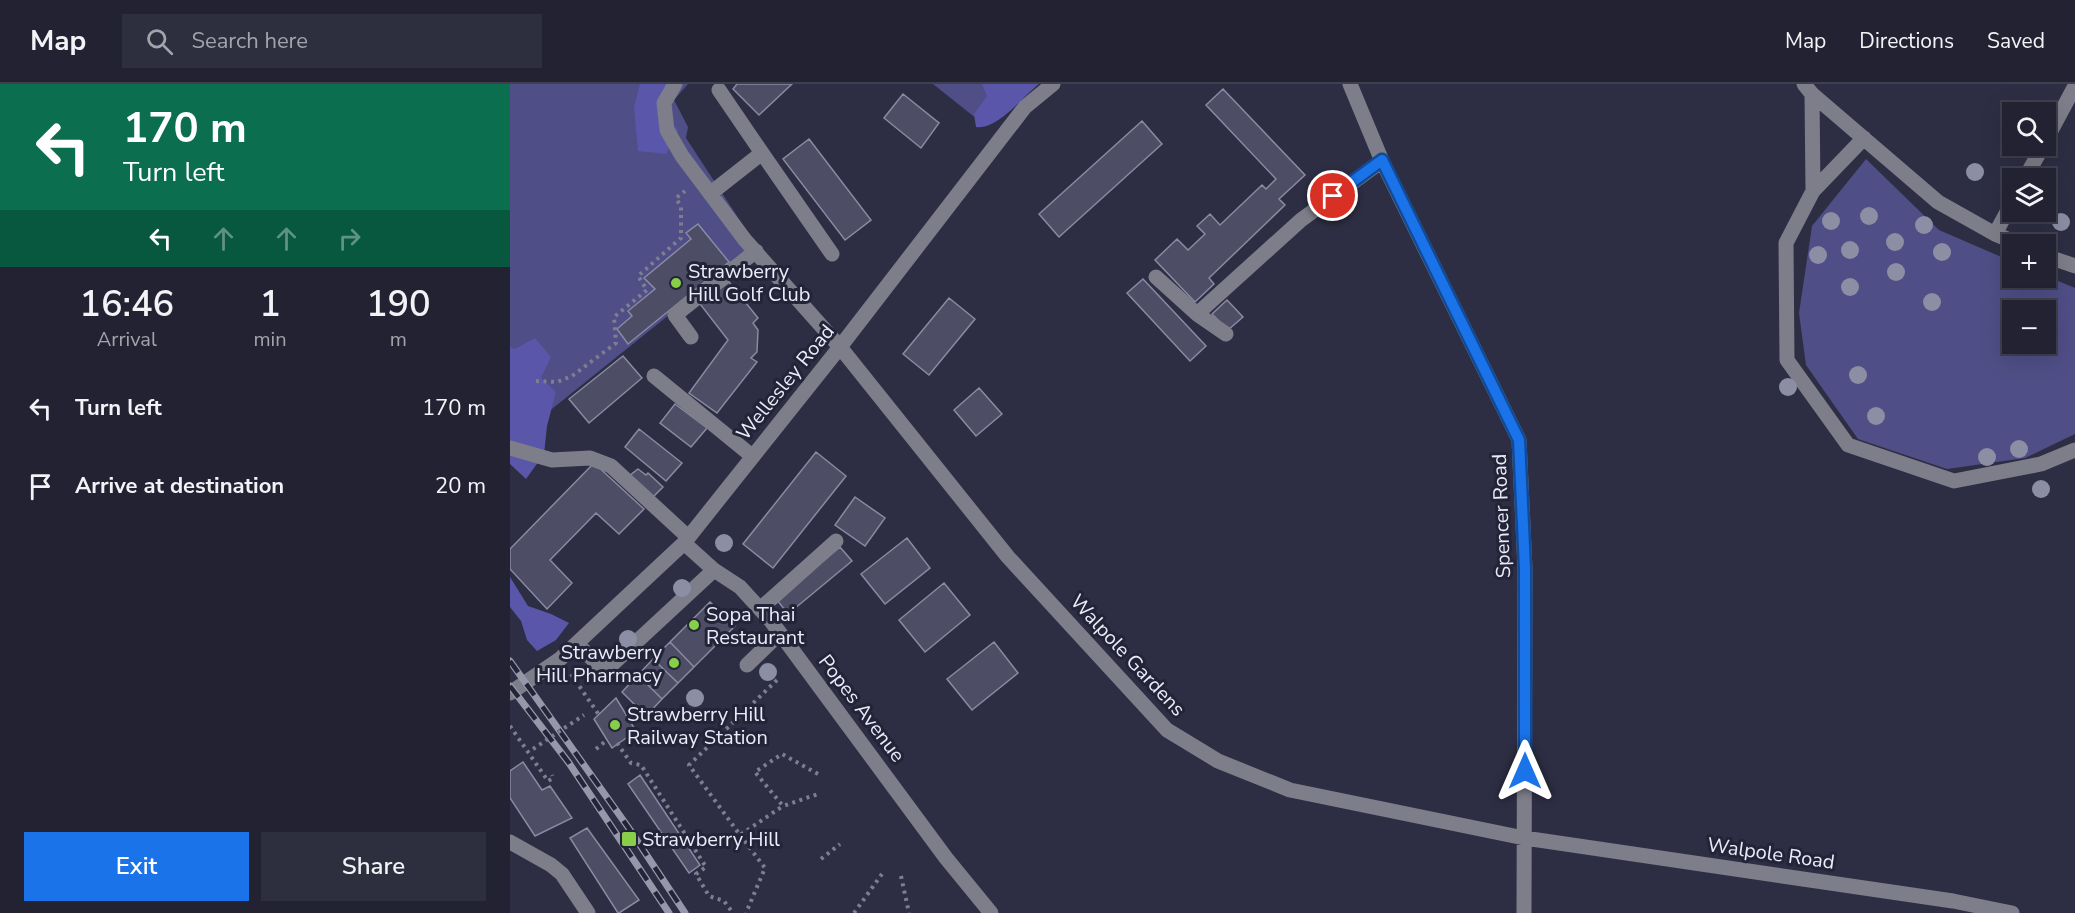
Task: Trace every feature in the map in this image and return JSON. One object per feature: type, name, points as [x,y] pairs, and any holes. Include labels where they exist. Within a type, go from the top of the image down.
[{"type":"street","name":"Walpole Gardens","points":[[675,84],[664,103],[667,130],[682,156],[756,251],[840,347],[1008,557],[1167,730],[1218,761],[1290,790],[1524,838]]},
{"type":"street","name":"Wellesley Road","points":[[510,693],[560,659],[686,540],[840,347],[1025,107],[1053,84]]},
{"type":"street","name":"Spencer Road","points":[[1350,84],[1382,160],[1519,440],[1525,568],[1524,913]]},
{"type":"street","points":[[2056,121],[2075,86]]},
{"type":"street","points":[[1808,89],[1938,202],[2002,237]]},
{"type":"street","points":[[1808,89],[1813,191]]},
{"type":"street","points":[[719,90],[832,254]]},
{"type":"street","points":[[1864,138],[1813,191],[1786,243],[1787,360],[1848,445],[1954,481],[2042,464],[2075,450]]},
{"type":"street","points":[[711,193],[762,153]]},
{"type":"street","points":[[1197,314],[1301,220],[1382,160]]},
{"type":"street","points":[[1995,234],[2002,221]]},
{"type":"street","points":[[692,337],[675,315],[756,251]]},
{"type":"street","points":[[2056,259],[2075,266]]},
{"type":"street","points":[[1156,277],[1197,314],[1226,334]]},
{"type":"street","points":[[654,376],[752,456]]},
{"type":"street","name":"Popes Avenue","points":[[510,448],[552,460],[590,458],[611,466],[714,570],[740,587],[780,633],[946,858],[991,913]]},
{"type":"street","points":[[760,609],[836,542]]},
{"type":"street","points":[[577,644],[605,671],[714,570]]},
{"type":"street","points":[[747,665],[780,633]]},
{"type":"street","name":"Walpole Road","points":[[1524,838],[1953,902],[2012,913]]},
{"type":"street","points":[[510,842],[551,865],[562,874],[588,913]]},
{"type":"path","points":[[536,381],[557,382],[572,376],[616,343],[615,317],[647,290],[638,276],[681,238],[681,207],[676,198],[700,179]]},
{"type":"path","points":[[560,659],[598,715]]},
{"type":"path","points":[[746,913],[765,868],[689,765],[777,680]]},
{"type":"path","points":[[745,711],[746,722]]},
{"type":"path","points":[[533,748],[584,715]]},
{"type":"path","points":[[510,726],[548,781],[554,778],[552,775]]},
{"type":"path","points":[[596,749],[607,740]]},
{"type":"path","points":[[617,743],[632,764],[641,765],[706,867],[696,874],[709,896],[724,901],[734,913]]},
{"type":"path","points":[[783,806],[755,772],[782,754],[818,774]]},
{"type":"path","points":[[740,835],[783,806],[818,794]]},
{"type":"path","points":[[821,859],[840,844]]},
{"type":"path","points":[[854,913],[882,874]]},
{"type":"path","points":[[901,876],[909,913]]},
{"type":"shaded area","name":"Strawberry Hill Golf Club","points":[[510,84],[688,84],[674,100],[688,127],[686,138],[756,245],[532,425],[510,425]]},
{"type":"shaded area","points":[[640,84],[674,84],[658,106],[678,130],[666,154],[638,151],[634,107]]},
{"type":"shaded area","points":[[933,84],[1013,84],[977,119]]},
{"type":"shaded area","points":[[982,84],[1039,84],[1001,118],[984,127],[976,127],[974,114],[987,96]]},
{"type":"shaded area","points":[[1866,159],[1939,230],[2002,257],[2002,288],[2056,288],[2056,280],[2075,288],[2075,434],[2025,458],[1947,469],[1858,439],[1806,365],[1799,313],[1812,226]]},
{"type":"shaded area","points":[[535,338],[551,357],[541,378],[556,392],[547,426],[544,454],[526,479],[510,464],[510,347],[515,349]]},
{"type":"shaded area","points":[[510,577],[528,606],[569,623],[556,640],[537,651],[527,640],[521,621],[510,607]]},
{"type":"building","points":[[737,84],[792,84],[759,115],[733,89]]},
{"type":"building","points":[[1223,89],[1305,175],[1279,199],[1285,205],[1209,278],[1214,284],[1195,302],[1155,260],[1177,239],[1188,250],[1205,234],[1197,226],[1210,214],[1220,225],[1262,185],[1266,189],[1276,179],[1206,105]]},
{"type":"building","points":[[903,94],[939,123],[921,148],[884,118]]},
{"type":"building","points":[[1142,121],[1162,144],[1059,237],[1039,214]]},
{"type":"building","points":[[809,139],[871,220],[845,240],[783,159]]},
{"type":"building","name":"Strawberry Hill Golf Club","points":[[698,224],[729,262],[628,344],[617,329],[632,316],[628,311],[655,289],[644,278],[691,239],[686,233]]},
{"type":"building","points":[[1143,279],[1206,346],[1190,361],[1127,293]]},
{"type":"building","points":[[729,282],[758,318],[753,323],[758,330],[757,352],[751,358],[757,362],[717,413],[689,393],[728,340],[700,304]]},
{"type":"building","points":[[949,298],[975,319],[929,375],[903,354]]},
{"type":"building","points":[[1227,300],[1243,317],[1228,330],[1212,314]]},
{"type":"building","points":[[623,356],[642,378],[589,423],[569,399]]},
{"type":"building","points":[[979,388],[1002,414],[976,436],[954,410]]},
{"type":"building","points":[[675,404],[707,428],[691,447],[660,423]]},
{"type":"building","points":[[639,429],[682,463],[666,481],[625,447]]},
{"type":"building","points":[[816,452],[846,476],[773,568],[743,544]]},
{"type":"building","points":[[594,463],[644,509],[619,534],[596,513],[550,560],[572,583],[547,609],[510,569],[510,549]]},
{"type":"building","points":[[638,469],[646,475],[648,473],[663,487],[653,497],[629,476]]},
{"type":"building","points":[[855,497],[885,518],[865,546],[835,525]]},
{"type":"building","points":[[907,538],[930,568],[885,604],[861,574]]},
{"type":"building","points":[[840,547],[852,561],[788,614],[777,600]]},
{"type":"building","points":[[944,583],[970,615],[925,652],[899,620]]},
{"type":"building","points":[[710,602],[735,626],[694,667],[670,642]]},
{"type":"building","name":"Strawberry Hill Pharmacy","points":[[670,642],[694,667],[678,683],[653,659]]},
{"type":"building","points":[[994,642],[1018,673],[972,710],[947,679]]},
{"type":"building","points":[[653,659],[678,683],[662,699],[638,675]]},
{"type":"building","points":[[638,675],[662,699],[646,716],[622,692]]},
{"type":"building","name":"Strawberry Hill Railway Station","points":[[616,698],[636,731],[612,748],[594,719]]},
{"type":"building","points":[[523,762],[542,790],[550,786],[572,818],[535,836],[510,798],[510,771]]},
{"type":"building","points":[[640,775],[700,865],[689,873],[628,784]]},
{"type":"building","points":[[587,828],[639,900],[619,913],[570,838]]},
{"type":"railway","points":[[510,661],[628,827],[685,913]]},
{"type":"railway","points":[[510,686],[569,763],[669,913]]},
{"type":"place","name":"Strawberry Hill Golf Club","points":[[676,283]]},
{"type":"place","name":"Sopa Thai Restaurant","points":[[694,625]]},
{"type":"place","name":"Strawberry Hill Pharmacy","points":[[674,663]]},
{"type":"place","name":"Strawberry Hill Railway Station","points":[[615,725]]},
{"type":"place","name":"Strawberry Hill","points":[[629,839]]},
{"type":"route","points":[[1333,196],[1382,160],[1519,440],[1525,568],[1525,771]]}]
